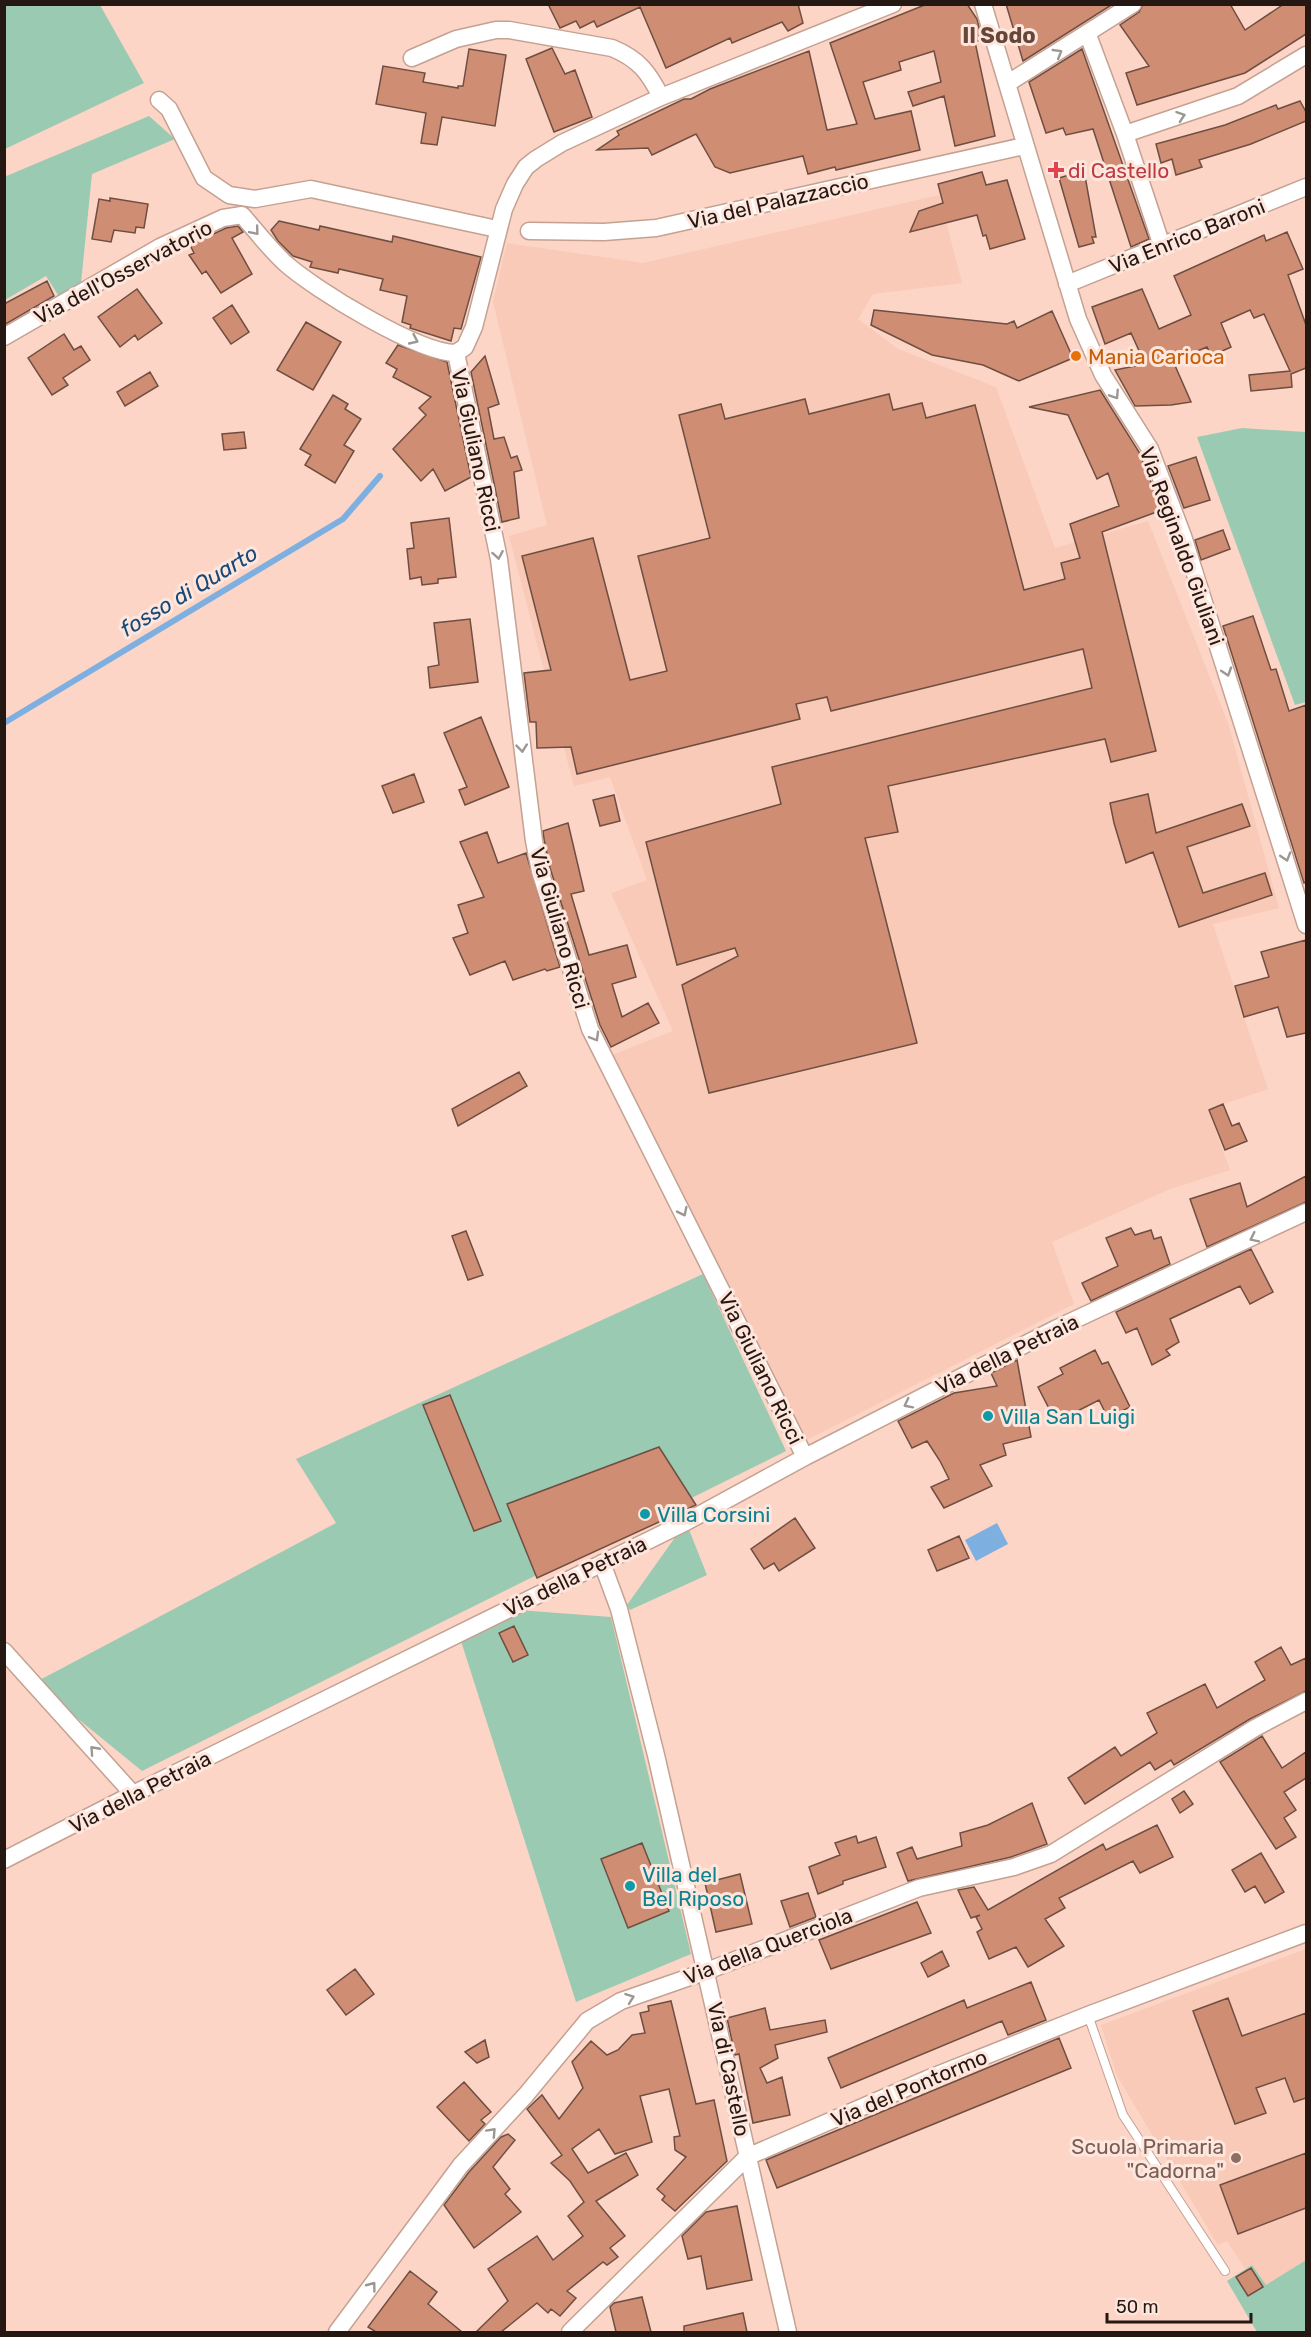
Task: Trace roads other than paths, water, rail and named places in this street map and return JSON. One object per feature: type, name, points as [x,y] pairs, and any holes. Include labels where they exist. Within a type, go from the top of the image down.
[{"type":"street","points":[[456,354],[465,347],[474,327],[498,229],[515,184],[526,167],[562,143],[661,98],[893,4]]},
{"type":"street","name":"Via Reginaldo Giuliani","points":[[982,4],[1008,83],[1024,146],[1067,284],[1095,362],[1150,449],[1183,536],[1306,925]]},
{"type":"street","points":[[1008,83],[1088,35],[1133,4]]},
{"type":"street","points":[[412,58],[470,34],[509,30],[612,48],[624,53],[647,70],[661,98]]},
{"type":"street","points":[[1088,35],[1125,134],[1162,246]]},
{"type":"street","points":[[1125,134],[1238,96],[1306,55]]},
{"type":"street","points":[[159,100],[170,109],[204,178],[229,195],[255,199],[311,189],[498,229]]},
{"type":"street","name":"Via del Palazzaccio","points":[[529,231],[604,232],[656,228],[1024,146]]},
{"type":"street","name":"Via Enrico Baroni","points":[[1067,284],[1306,187]]},
{"type":"street","name":"Via dell'Osservatorio","points":[[4,338],[160,248],[223,218],[242,215],[285,262],[307,279],[388,328],[430,348],[456,354]]},
{"type":"street","name":"Via Giuliano Ricci","points":[[456,354],[499,558],[534,841],[540,871],[579,1001],[590,1029],[805,1456]]},
{"type":"street","name":"Via della Petraia","points":[[4,1860],[133,1794],[686,1522],[805,1456],[1055,1329],[1306,1212]]},
{"type":"street","name":"Via di Castello","points":[[602,1563],[619,1608],[707,1971],[747,2157],[789,2332]]},
{"type":"street","points":[[4,1651],[133,1794]]},
{"type":"street","name":"Via della Querciola","points":[[337,2332],[461,2165],[525,2096],[587,2021],[621,2001],[707,1971],[919,1888],[1014,1867],[1052,1854],[1255,1728],[1306,1701]]},
{"type":"street","name":"Via del Pontormo","points":[[570,2332],[747,2157],[927,2079],[1088,2015],[1306,1933]]},
{"type":"lane","points":[[1088,2015],[1123,2115],[1225,2271]]},
{"type":"water","points":[[997,1523],[1008,1544],[976,1561],[965,1540]]},
{"type":"waterway","name":"fosso di Quarto","points":[[4,723],[343,519],[380,476]]},
{"type":"place","name":"di Castello","points":[[1056,170]]},
{"type":"place","name":"Mania Carioca","points":[[1076,356]]},
{"type":"place","name":"Villa San Luigi","points":[[988,1416]]},
{"type":"place","name":"Villa Corsini","points":[[645,1514]]},
{"type":"place","name":"Villa del Bel Riposo","points":[[630,1886]]},
{"type":"place","name":"Scuola Primaria \"Cadorna\"","points":[[1236,2158]]},
{"type":"district","name":"Il Sodo","points":[[999,35]]}]
